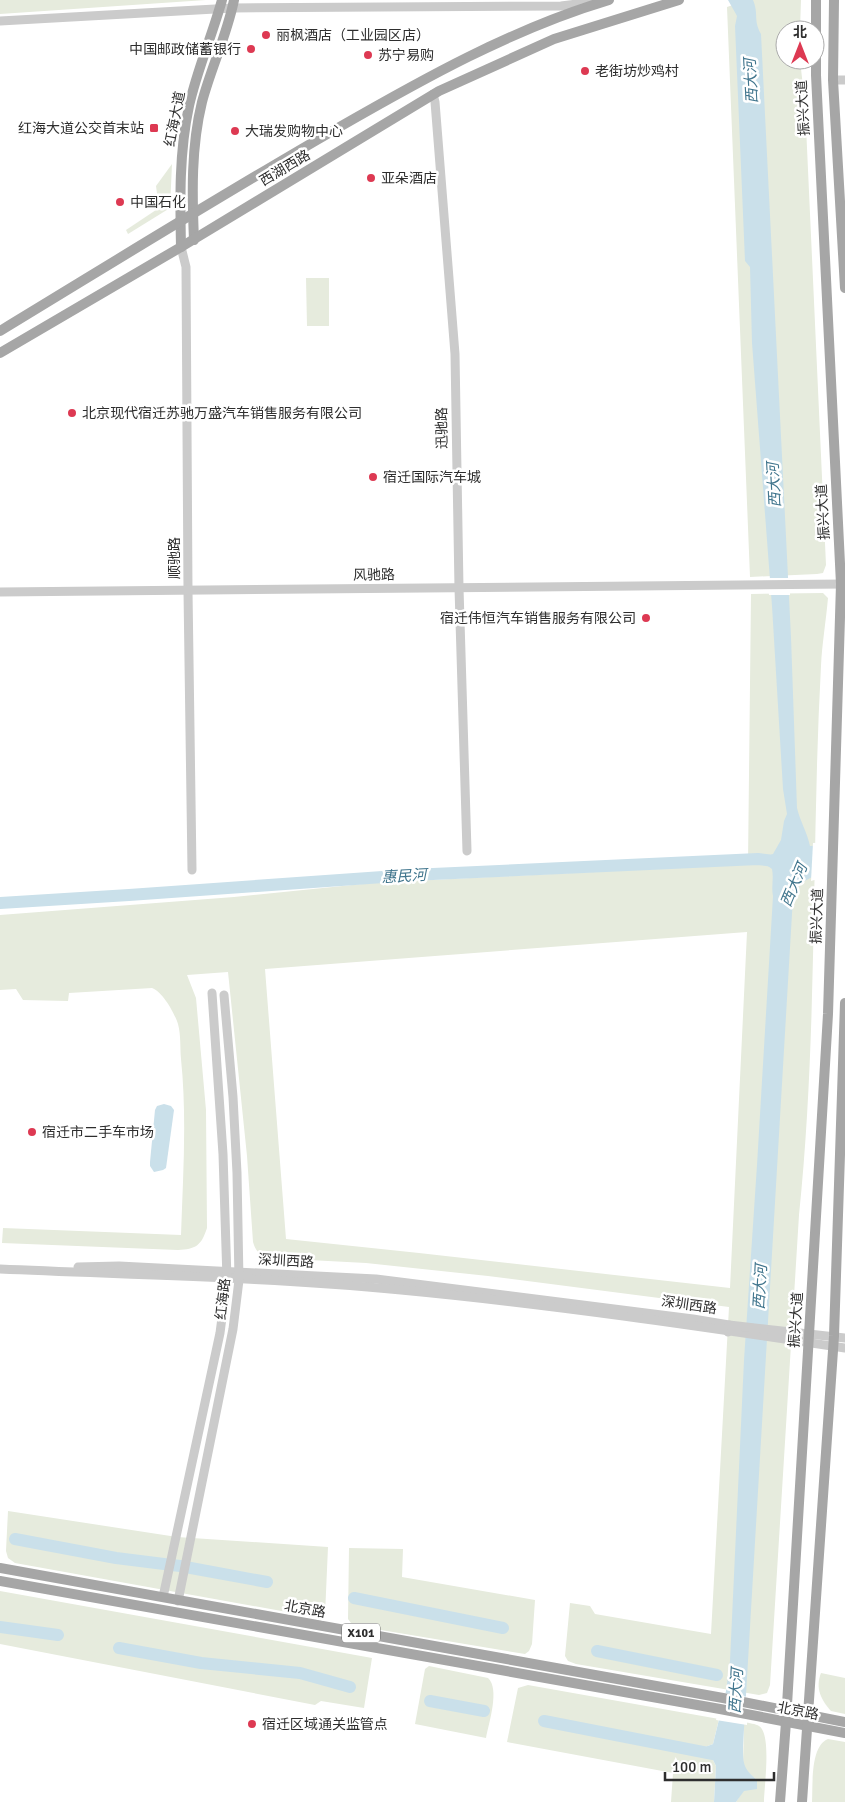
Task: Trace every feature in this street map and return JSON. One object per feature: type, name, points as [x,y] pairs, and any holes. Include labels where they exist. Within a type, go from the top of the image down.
[{"type":"main road","name":"西湖西路","points":[[0,331],[130,253],[180,220],[435,72],[545,22],[607,0]]},
{"type":"main road","name":"西湖西路","points":[[0,354],[194,240],[433,94],[554,39],[679,0]]},
{"type":"main road","name":"振兴大道","points":[[780,1802],[787,1717],[828,1014],[833,825],[843,584],[816,75],[816,0]]},
{"type":"main road","points":[[834,0],[833,80],[845,288]]},
{"type":"main road","name":"红海大道","points":[[194,240],[194,152],[198,125],[203,101],[233,4]]},
{"type":"main road","name":"红海大道","points":[[181,247],[181,169],[185,127],[190,103],[220,8]]},
{"type":"main road","points":[[802,1802],[833,1341],[845,1003]]},
{"type":"main road","name":"北京路","points":[[0,1568],[723,1698],[746,1703],[787,1717]]},
{"type":"main road","name":"北京路","points":[[0,1581],[746,1714],[787,1717],[808,1721],[845,1734]]},
{"type":"main road","name":"北京路","points":[[808,1721],[845,1722]]},
{"type":"street","points":[[0,26],[220,8],[233,4],[562,6],[607,0]]},
{"type":"street","points":[[0,21],[220,8]]},
{"type":"street","points":[[833,80],[845,80]]},
{"type":"street","name":"迅驰路","points":[[433,94],[436,110],[455,354],[459,588],[467,851]]},
{"type":"street","name":"顺驰路","points":[[181,247],[186,268],[192,870]]},
{"type":"street","name":"风驰路","points":[[0,592],[843,584]]},
{"type":"street","name":"红海路","points":[[163,1597],[220,1333],[227,1275],[223,1154],[212,994]]},
{"type":"street","name":"红海路","points":[[178,1601],[233,1329],[239,1276],[233,1097],[224,995]]},
{"type":"street","name":"深圳西路","points":[[0,1264],[82,1267],[119,1266],[408,1291],[833,1341]]},
{"type":"street","name":"深圳西路","points":[[0,1269],[227,1275]]},
{"type":"street","points":[[833,1341],[845,1338]]},
{"type":"street","points":[[833,1341],[845,1348]]},
{"type":"shaded area","points":[[0,0],[206,0],[0,14]]},
{"type":"shaded area","points":[[747,0],[801,0],[800,20],[775,20],[775,70],[801,70],[805,104],[826,565],[823,573],[817,574],[750,577],[727,7]]},
{"type":"shaded area","points":[[172,164],[170,208],[128,234],[126,230],[159,208],[156,186]]},
{"type":"shaded area","points":[[306,278],[329,278],[329,326],[307,326]]},
{"type":"shaded area","points":[[823,593],[828,598],[822,658],[818,735],[812,1009],[805,1146],[799,1215],[770,1685],[767,1693],[759,1695],[576,1664],[568,1661],[565,1656],[570,1603],[590,1606],[595,1614],[711,1634],[729,1307],[488,1276],[366,1263],[271,1258],[261,1255],[253,1242],[247,1156],[228,972],[187,975],[196,998],[206,1110],[207,1228],[200,1243],[189,1249],[178,1250],[2,1243],[3,1228],[181,1235],[184,1125],[179,1028],[171,1009],[156,990],[152,988],[69,993],[68,1001],[23,1000],[16,989],[0,990],[0,915],[234,897],[372,883],[748,864],[751,594]],"holes":[[[747,932],[730,1288],[286,1239],[265,969]]]},
{"type":"shaded area","points":[[8,1511],[177,1537],[328,1547],[325,1615],[320,1618],[15,1563],[8,1558],[6,1551]]},
{"type":"shaded area","points":[[349,1548],[403,1549],[402,1577],[535,1600],[532,1644],[529,1651],[525,1654],[357,1626],[351,1623],[348,1619]]},
{"type":"shaded area","points":[[0,1591],[372,1658],[364,1708],[321,1701],[315,1705],[0,1644]]},
{"type":"shaded area","points":[[429,1666],[488,1678],[493,1690],[493,1698],[486,1738],[415,1724],[425,1669]]},
{"type":"shaded area","points":[[821,1673],[845,1678],[845,1714],[831,1711],[824,1703],[819,1689]]},
{"type":"shaded area","points":[[528,1685],[719,1719],[713,1744],[697,1750],[697,1753],[711,1756],[716,1766],[714,1802],[671,1802],[673,1773],[507,1742],[518,1688]]},
{"type":"shaded area","points":[[744,1722],[759,1726],[763,1731],[765,1739],[764,1802],[736,1802],[743,1791],[757,1780],[747,1772],[743,1764]]},
{"type":"shaded area","points":[[828,1739],[845,1742],[845,1802],[812,1802],[815,1758],[822,1743]]},
{"type":"water","name":"西大河","points":[[728,0],[753,0],[756,9],[757,25],[761,34],[791,637],[797,808],[810,846],[845,844],[845,868],[812,877],[801,883],[793,897],[743,1746],[745,1765],[757,1780],[757,1789],[744,1791],[736,1802],[714,1802],[716,1766],[711,1756],[696,1753],[697,1750],[713,1744],[726,1691],[730,1661],[744,1360],[773,896],[772,869],[758,859],[773,854],[781,840],[787,814],[783,789],[772,606],[752,343],[750,267],[745,261],[735,26],[737,16]]},
{"type":"water","points":[[164,1104],[171,1106],[174,1110],[166,1168],[154,1172],[150,1162],[155,1110],[157,1106]]},
{"type":"pier","points":[[767,578],[790,578],[790,595],[769,595]]},
{"type":"pier","points":[[845,841],[845,871],[811,881],[813,843]]},
{"type":"pier","points":[[723,1693],[748,1697],[747,1725],[716,1720]]},
{"type":"waterway","name":"惠民河","points":[[0,903],[411,875],[758,859],[774,861]]},
{"type":"waterway","points":[[15,1539],[116,1558],[180,1566],[267,1582]]},
{"type":"waterway","points":[[354,1598],[503,1628]]},
{"type":"waterway","points":[[0,1627],[58,1635]]},
{"type":"waterway","points":[[119,1648],[201,1663],[300,1673],[350,1687]]},
{"type":"waterway","points":[[597,1651],[717,1675]]},
{"type":"waterway","points":[[430,1701],[484,1711]]},
{"type":"waterway","points":[[544,1721],[713,1754]]},
{"type":"place","name":"丽枫酒店（工业园区店）","points":[[266,35]]},
{"type":"place","name":"中国邮政储蓄银行","points":[[251,49]]},
{"type":"place","name":"苏宁易购","points":[[368,55]]},
{"type":"place","name":"老街坊炒鸡村","points":[[585,71]]},
{"type":"place","name":"红海大道公交首末站","points":[[154,128]]},
{"type":"place","name":"大瑞发购物中心","points":[[235,131]]},
{"type":"place","name":"亚朵酒店","points":[[371,178]]},
{"type":"place","name":"中国石化","points":[[120,202]]},
{"type":"place","name":"北京现代宿迁苏驰万盛汽车销售服务有限公司","points":[[72,413]]},
{"type":"place","name":"宿迁国际汽车城","points":[[373,477]]},
{"type":"place","name":"宿迁伟恒汽车销售服务有限公司","points":[[646,618]]},
{"type":"place","name":"宿迁市二手车市场","points":[[32,1132]]},
{"type":"place","name":"宿迁区域通关监管点","points":[[252,1724]]}]
